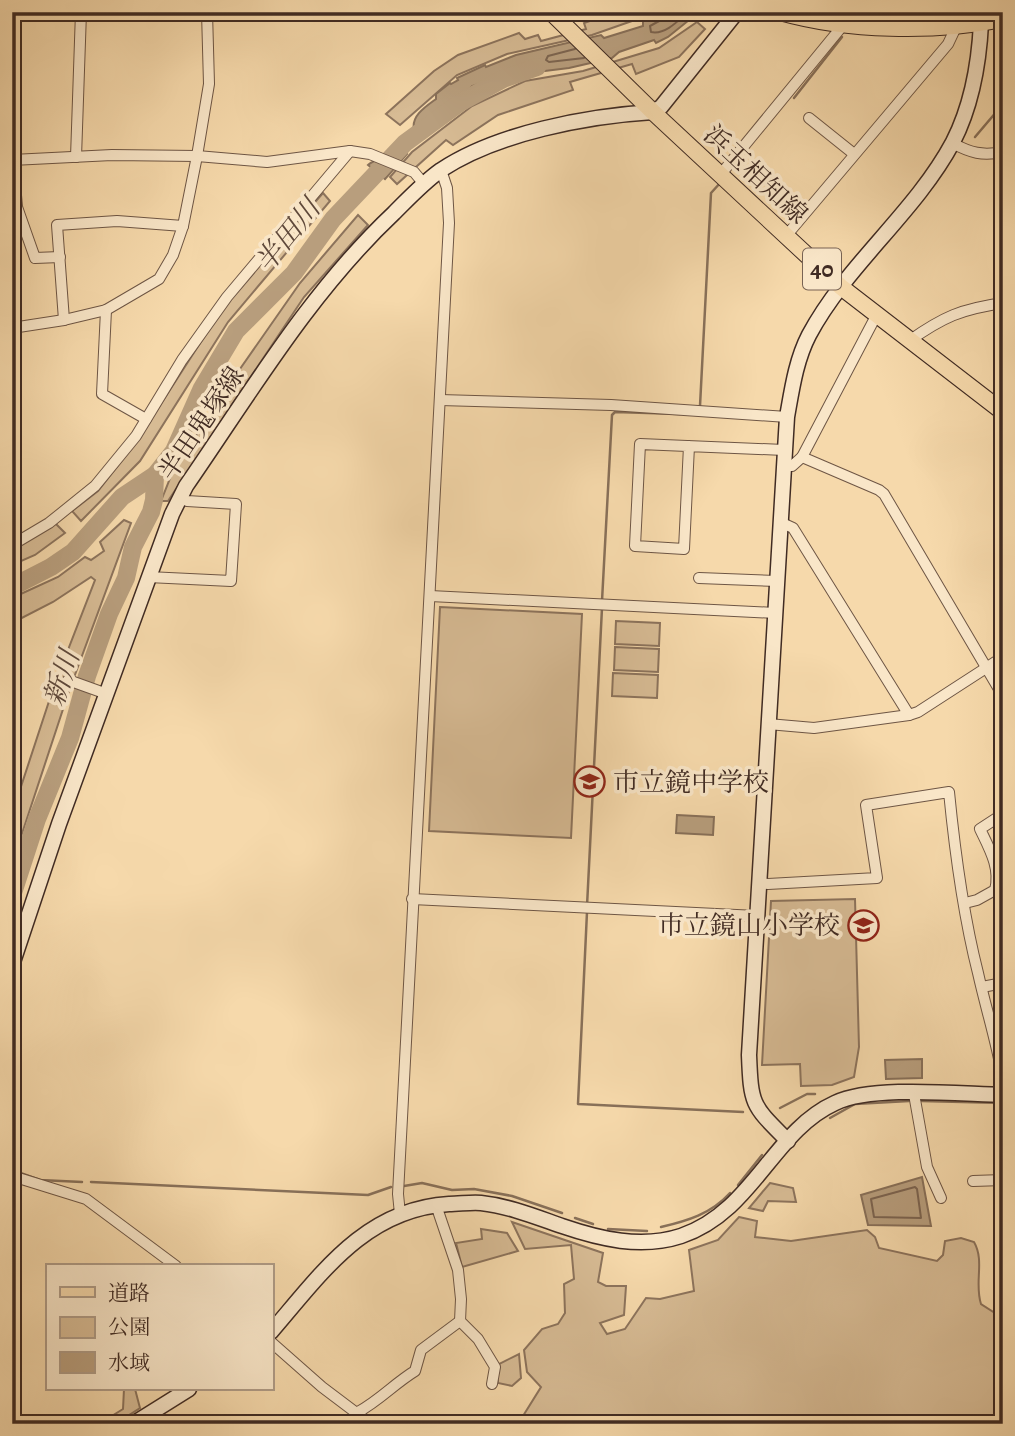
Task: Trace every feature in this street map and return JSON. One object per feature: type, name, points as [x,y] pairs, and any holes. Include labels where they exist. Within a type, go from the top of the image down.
[{"type":"main road","points":[[780,12],[844,24],[905,28],[957,26],[1003,19]]},
{"type":"main road","name":"浜玉相知線","points":[[556,16],[615,75],[841,287],[1003,412]]},
{"type":"street","points":[[76,157],[81,12]]},
{"type":"street","points":[[12,328],[106,310],[159,279],[173,255],[183,226],[197,156],[209,84],[207,12]]},
{"type":"street","points":[[653,111],[661,107],[737,12]]},
{"type":"street","points":[[788,1141],[756,1108],[751,1097],[749,1055],[787,417],[798,362],[808,337],[841,287],[925,185],[952,143],[973,87],[981,23]]},
{"type":"street","points":[[720,174],[844,24]]},
{"type":"street","points":[[786,236],[948,44],[957,26]]},
{"type":"street","name":"半田鬼塚線","points":[[12,965],[103,693],[172,514],[180,497],[309,306],[371,234],[441,170],[498,142],[592,117],[653,111]]},
{"type":"street","points":[[809,118],[854,154]]},
{"type":"street","points":[[952,143],[969,152],[984,155],[1003,152]]},
{"type":"street","points":[[12,545],[49,523],[95,486],[136,436],[182,360],[227,297],[350,151]]},
{"type":"street","points":[[60,257],[35,258],[17,207],[13,160],[197,156],[267,162],[350,151],[370,154],[414,172],[424,184]]},
{"type":"street","points":[[400,1214],[398,1194],[412,899],[449,222],[447,188],[441,170]]},
{"type":"street","points":[[64,320],[57,225],[117,221],[183,226]]},
{"type":"street","points":[[909,341],[937,321],[981,306],[1003,303]]},
{"type":"street","points":[[106,310],[102,394],[146,419]]},
{"type":"street","points":[[783,466],[792,466],[802,457],[876,316]]},
{"type":"street","points":[[440,400],[611,405],[787,417]]},
{"type":"street","points":[[689,446],[684,549],[635,546],[640,444],[689,446],[784,450]]},
{"type":"street","points":[[802,457],[879,490],[884,495],[1003,696]]},
{"type":"street","points":[[148,577],[231,580],[236,504],[187,502],[180,497]]},
{"type":"street","points":[[780,522],[793,528],[909,715]]},
{"type":"street","points":[[699,578],[777,581]]},
{"type":"street","points":[[430,596],[775,612]]},
{"type":"street","points":[[768,724],[814,728],[909,715],[918,712],[1003,657]]},
{"type":"street","points":[[68,680],[103,693]]},
{"type":"street","points":[[759,883],[877,878],[866,806],[949,792],[956,864],[1003,1079]]},
{"type":"street","points":[[965,903],[995,890],[995,867],[980,829],[1003,814]]},
{"type":"street","points":[[412,899],[757,916]]},
{"type":"street","points":[[982,987],[1003,983]]},
{"type":"street","points":[[273,1330],[335,1257],[362,1235],[400,1214],[436,1205],[479,1202],[511,1208],[598,1237],[620,1241],[666,1239],[706,1226],[732,1205],[810,1119],[835,1103],[870,1094],[1003,1096]]},
{"type":"street","points":[[914,1094],[927,1167],[941,1198]]},
{"type":"street","points":[[12,1176],[86,1199],[173,1264]]},
{"type":"street","points":[[973,1181],[1003,1180]]},
{"type":"street","points":[[436,1205],[458,1269],[461,1292],[460,1321],[478,1339],[495,1367],[492,1384]]},
{"type":"street","points":[[358,1412],[370,1406],[396,1383],[415,1371],[421,1350],[460,1321]]},
{"type":"street","points":[[273,1344],[321,1387],[371,1424]]},
{"type":"street","points":[[133,1424],[156,1418],[188,1390]]},
{"type":"green space","points":[[616,12],[652,14],[592,35],[507,54],[457,75],[400,125],[386,114],[434,71],[458,55],[519,33],[525,39],[538,35],[541,41],[586,29],[584,23]]},
{"type":"green space","points":[[697,22],[705,29],[679,57],[636,74],[632,64],[570,82],[573,90],[498,115],[453,145],[446,140],[397,184],[390,177],[412,152],[472,106],[525,81],[583,71],[659,48]]},
{"type":"green space","points":[[323,193],[330,201],[228,322],[140,461],[81,521],[72,511],[98,491],[137,441],[226,303]]},
{"type":"green space","points":[[358,215],[368,225],[304,297],[168,501],[161,501],[171,476],[219,399],[300,283]]},
{"type":"green space","points":[[124,520],[131,523],[69,691],[12,864],[12,814],[54,686],[95,580],[91,577],[53,602],[12,623],[12,598],[58,577],[85,557],[91,560],[104,551],[100,542]]},
{"type":"green space","points":[[54,522],[65,533],[35,555],[12,565],[12,541]]},
{"type":"green space","points":[[440,607],[582,614],[571,838],[429,831]]},
{"type":"green space","points":[[616,621],[660,623],[659,646],[615,644]]},
{"type":"green space","points":[[615,647],[659,649],[658,672],[614,670]]},
{"type":"green space","points":[[613,673],[658,675],[657,698],[612,696]]},
{"type":"green space","points":[[855,899],[859,1047],[854,1077],[832,1085],[801,1086],[800,1064],[762,1065],[771,901]]},
{"type":"green space","points":[[770,1183],[793,1188],[796,1202],[768,1201],[763,1211],[749,1208]]},
{"type":"green space","points":[[739,1217],[757,1221],[755,1237],[791,1241],[867,1230],[875,1237],[879,1248],[937,1261],[943,1255],[945,1241],[961,1238],[974,1242],[979,1257],[978,1288],[981,1304],[995,1313],[1003,1313],[1003,1424],[534,1424],[523,1416],[541,1387],[527,1372],[524,1350],[542,1329],[558,1324],[565,1313],[564,1284],[574,1279],[571,1245],[525,1249],[512,1222],[603,1253],[598,1282],[606,1286],[626,1286],[624,1315],[600,1323],[607,1334],[625,1329],[646,1298],[660,1299],[694,1291],[689,1250],[718,1240]]},
{"type":"green space","points":[[481,1229],[507,1233],[518,1251],[462,1267],[456,1243],[482,1239]]},
{"type":"green space","points":[[519,1354],[521,1378],[512,1386],[498,1383],[497,1365]]},
{"type":"green space","points":[[124,1390],[135,1390],[140,1408],[115,1424],[99,1424],[123,1409]]},
{"type":"water","points":[[660,12],[699,12],[668,37],[656,43],[654,40],[619,52],[612,58],[569,68],[503,76],[472,86],[450,113],[420,134],[419,138],[412,135],[405,151],[407,154],[385,179],[368,165],[388,156],[414,130],[415,120],[420,112],[436,99],[436,94],[458,80],[457,78],[516,55],[601,35],[604,38],[643,26],[643,21]]},
{"type":"water","points":[[677,815],[714,817],[713,835],[676,833]]},
{"type":"water","points":[[922,1059],[922,1078],[886,1079],[885,1060]]},
{"type":"water","points":[[922,1177],[931,1226],[868,1225],[861,1195]]},
{"type":"waterway","points":[[794,98],[842,37]]},
{"type":"waterway","name":"半田川","points":[[12,587],[73,552],[122,497],[155,475],[174,451],[202,388],[236,331],[294,273],[333,219],[405,143],[461,102],[503,79],[537,67]]},
{"type":"waterway","points":[[975,137],[1003,104]]},
{"type":"waterway","points":[[700,406],[711,193],[721,182]]},
{"type":"waterway","points":[[602,601],[612,415],[615,412],[680,414]]},
{"type":"waterway","name":"新川","points":[[12,896],[37,819],[70,738],[87,676],[109,614],[126,578],[133,547],[151,512],[155,475]]},
{"type":"waterway","points":[[587,906],[602,608]]},
{"type":"waterway","points":[[587,912],[578,1104],[743,1112]]},
{"type":"waterway","points":[[780,1108],[807,1094],[815,1094]]},
{"type":"waterway","points":[[830,1118],[855,1104],[909,1101]]},
{"type":"waterway","points":[[922,1101],[1003,1103]]},
{"type":"waterway","points":[[738,1185],[762,1155]]},
{"type":"waterway","points":[[12,1170],[40,1180],[82,1182]]},
{"type":"waterway","points":[[91,1182],[368,1195],[391,1187]]},
{"type":"waterway","points":[[404,1186],[422,1183],[452,1190],[474,1189],[512,1196],[562,1213]]},
{"type":"waterway","points":[[661,1227],[698,1216],[730,1193]]},
{"type":"waterway","points":[[575,1218],[593,1224]]},
{"type":"waterway","points":[[608,1229],[647,1231]]},
{"type":"place","name":"市立鏡中学校","points":[[590,782]]},
{"type":"place","name":"市立鏡山小学校","points":[[863,925]]}]
